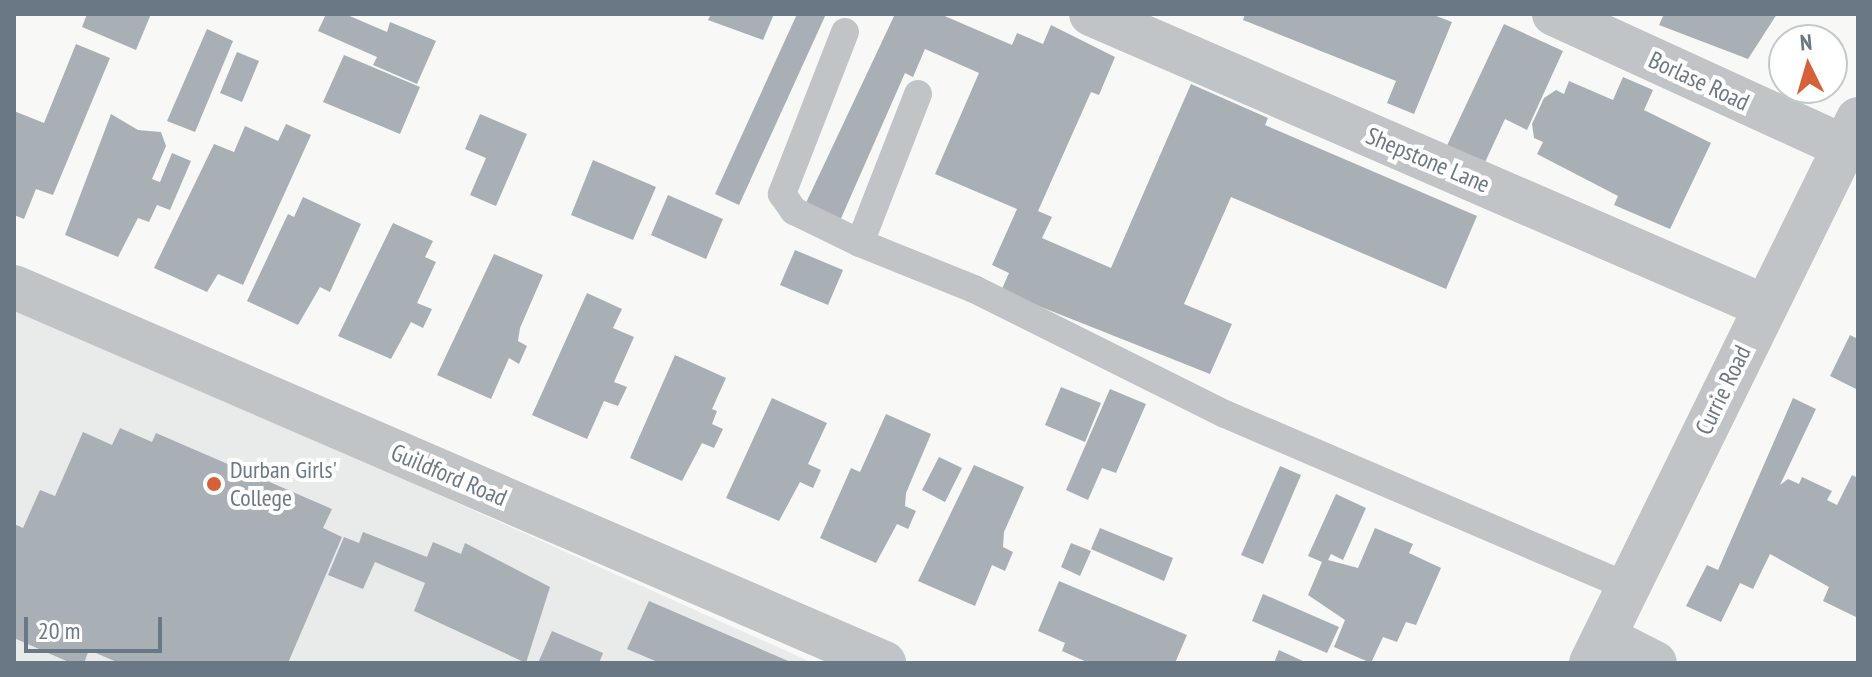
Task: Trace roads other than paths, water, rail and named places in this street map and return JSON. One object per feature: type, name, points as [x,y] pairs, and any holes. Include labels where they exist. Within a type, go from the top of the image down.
[{"type":"street","name":"Shepstone Lane","points":[[1091,14],[1764,306]]},
{"type":"street","name":"Borlase Road","points":[[1554,14],[1851,133]]},
{"type":"street","name":"Currie Road","points":[[1598,650],[1851,133]]},
{"type":"street","name":"Guildford Road","points":[[14,287],[884,663]]},
{"type":"street","points":[[1598,650],[1655,663]]},
{"type":"lane","points":[[845,32],[782,194],[794,211],[860,243],[974,289],[1225,414],[1628,587]]},
{"type":"lane","points":[[860,243],[918,94]]},
{"type":"place","name":"Durban Girls' College","points":[[214,484]]}]
